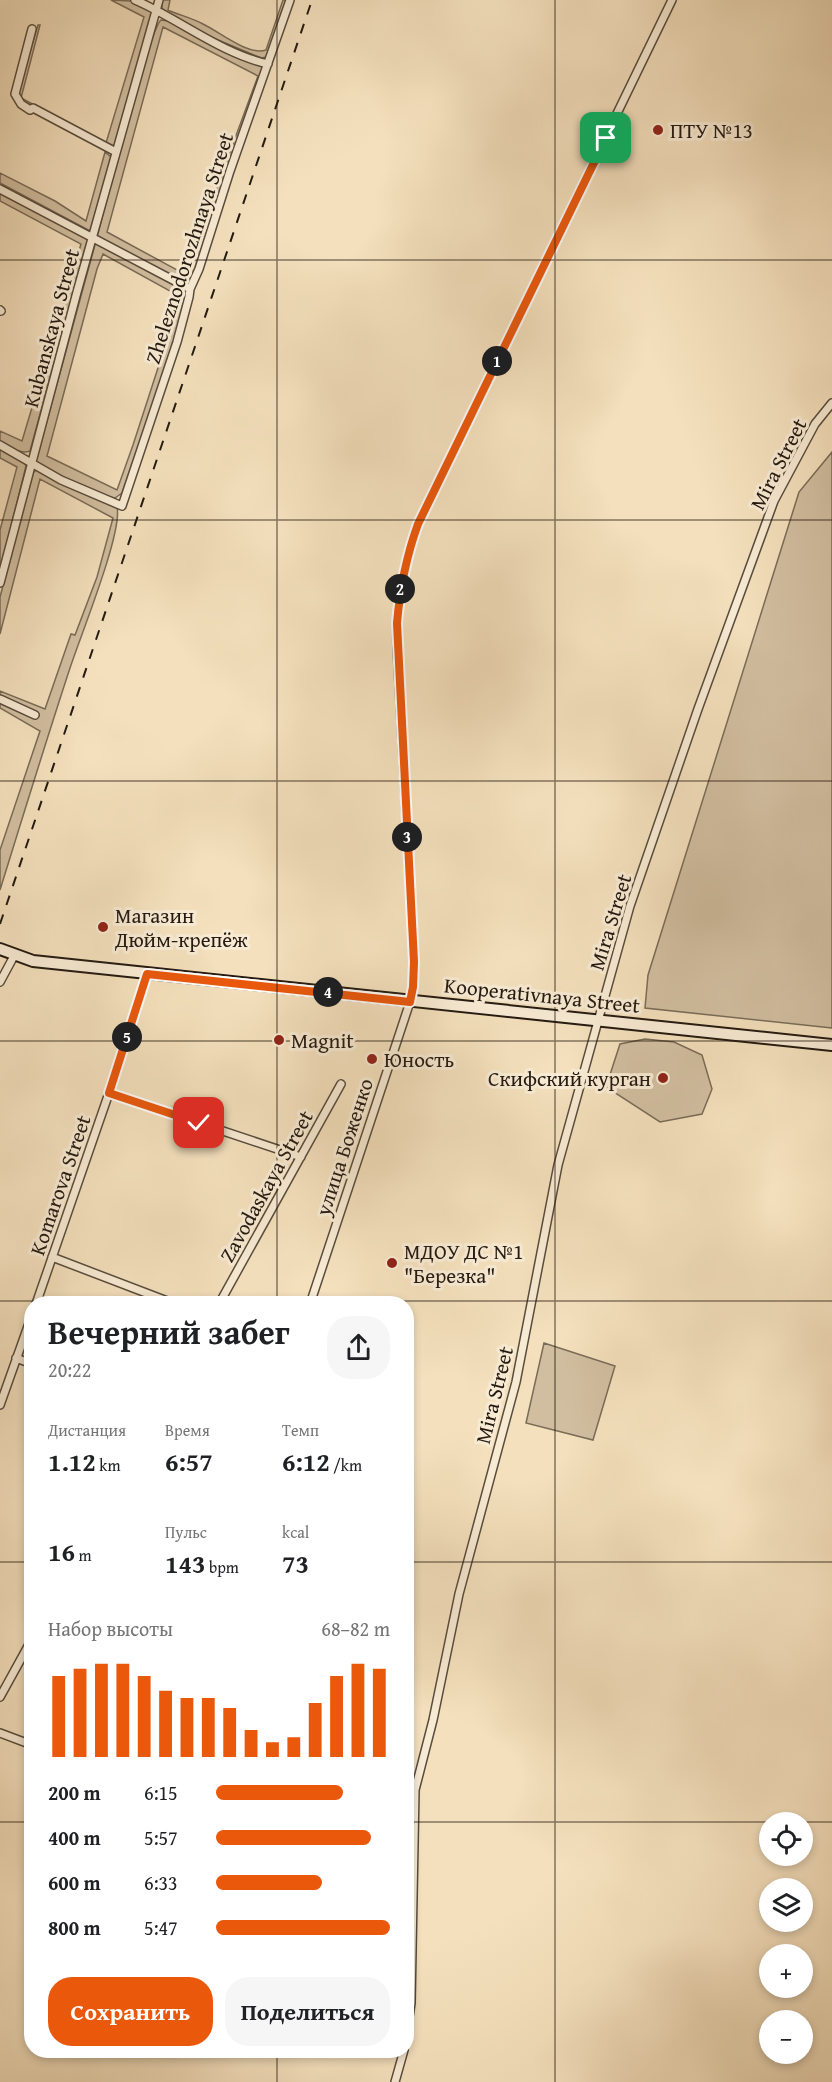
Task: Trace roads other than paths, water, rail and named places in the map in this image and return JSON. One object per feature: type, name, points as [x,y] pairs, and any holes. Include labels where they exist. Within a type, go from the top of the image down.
[{"type":"street","points":[[135,0],[254,61],[268,64]]},
{"type":"street","name":"Kubanskaya Street","points":[[0,583],[159,0]]},
{"type":"street","name":"Zheleznodorozhnaya Street","points":[[32,464],[62,480],[122,506],[177,342],[190,289],[199,269],[230,171],[290,0]]},
{"type":"street","name":"улица Боженко","points":[[313,1296],[413,987],[414,962],[397,623],[401,580],[407,554],[418,524],[672,0]]},
{"type":"street","points":[[33,29],[15,94],[18,100],[30,110],[33,108],[116,152]]},
{"type":"street","points":[[0,189],[190,289]]},
{"type":"street","name":"Mira Street","points":[[414,1850],[415,1790],[433,1720],[459,1594],[516,1382],[558,1165],[630,906],[774,501],[815,424],[832,403]]},
{"type":"street","points":[[0,445],[32,464]]},
{"type":"street","points":[[0,699],[35,715]]},
{"type":"street","name":"Kooperativnaya Street","points":[[0,949],[33,961],[832,1045]]},
{"type":"street","points":[[0,982],[14,956]]},
{"type":"street","name":"Komarova Street","points":[[39,1296],[109,1093],[147,974]]},
{"type":"street","name":"Zavodaskaya Street","points":[[223,1296],[341,1084]]},
{"type":"street","points":[[109,1093],[301,1157]]},
{"type":"street","points":[[52,1257],[153,1296]]},
{"type":"street","points":[[0,1405],[24,1336]]},
{"type":"street","points":[[16,1358],[24,1362]]},
{"type":"street","points":[[0,1697],[24,1654]]},
{"type":"street","points":[[0,1733],[24,1742]]},
{"type":"street","points":[[395,2082],[402,2058]]},
{"type":"railway","points":[[0,924],[312,0]]},
{"type":"place","name":"ПТУ №13","points":[[658,130]]},
{"type":"place","name":"Магазин Дюйм-крепёж","points":[[103,927]]},
{"type":"place","name":"Magnit","points":[[279,1040]]},
{"type":"place","name":"Юность","points":[[372,1059]]},
{"type":"place","name":"Скифский курган","points":[[663,1078]]},
{"type":"place","name":"МДОУ ДС №1 \"Березка\"","points":[[392,1263]]}]
